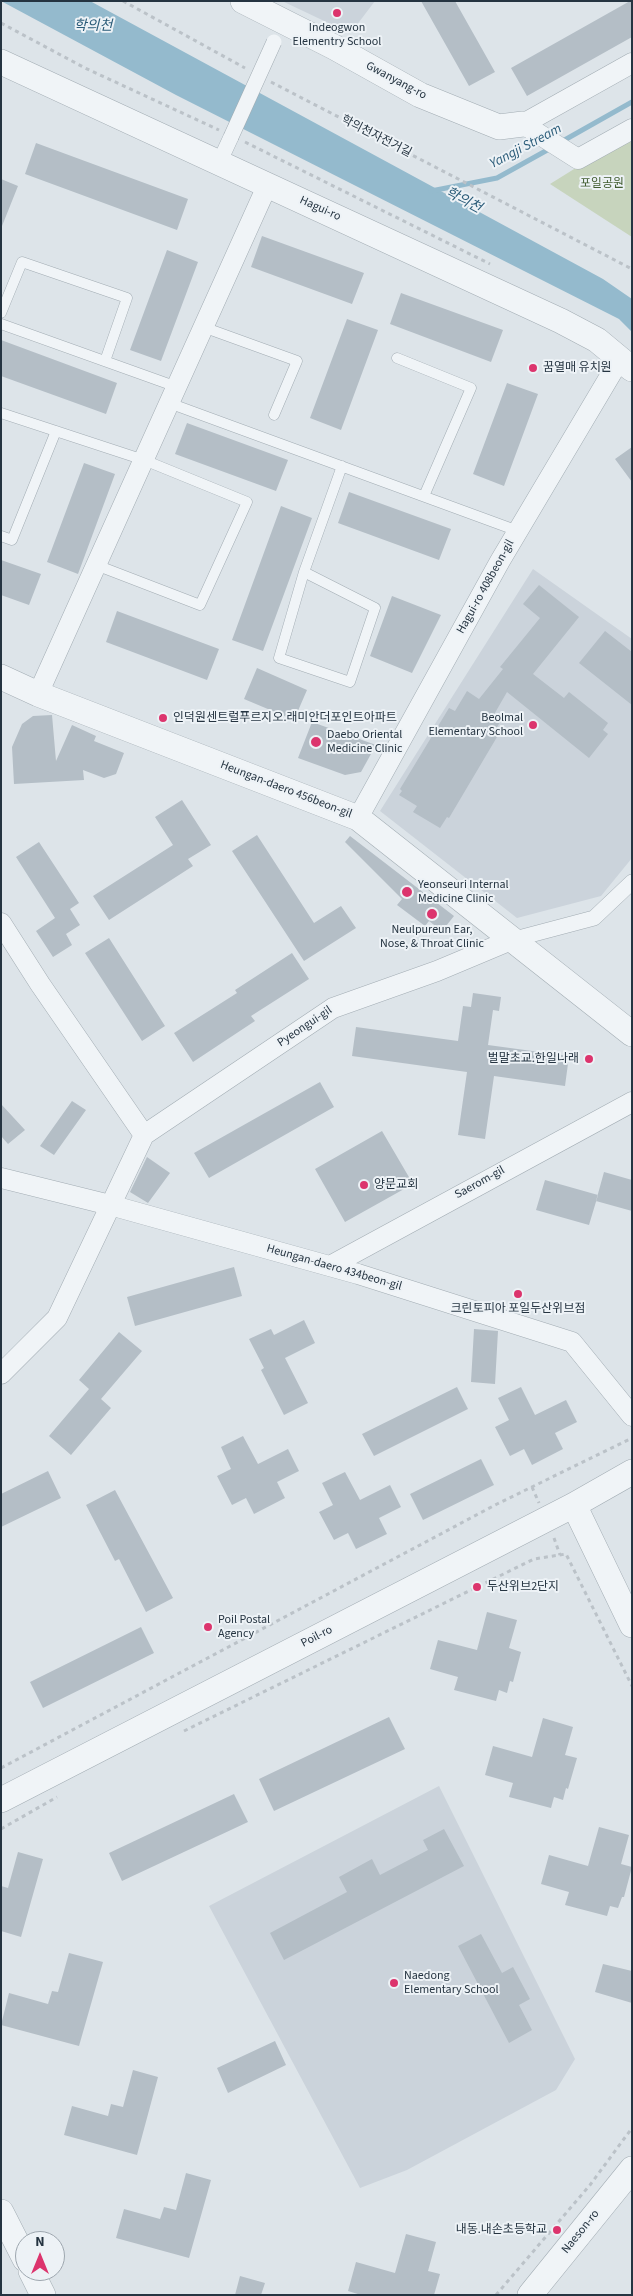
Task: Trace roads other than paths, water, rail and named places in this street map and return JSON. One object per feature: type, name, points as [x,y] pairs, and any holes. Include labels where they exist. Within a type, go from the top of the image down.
[{"type":"street","name":"Gwanyang-ro","points":[[243,1],[278,31],[334,47],[420,95],[511,125]]},
{"type":"street","points":[[219,163],[278,31]]},
{"type":"street","name":"Hagui-ro","points":[[1,62],[561,321],[597,340],[626,364]]},
{"type":"street","points":[[511,125],[632,63]]},
{"type":"street","points":[[511,125],[546,138],[578,159],[632,128]]},
{"type":"street","points":[[38,694],[267,186]]},
{"type":"street","name":"Hagui-ro 408beon-gil","points":[[358,818],[518,531],[626,364]]},
{"type":"street","name":"Heungan-daero 456beon-gil","points":[[1,677],[38,694],[358,818],[632,1034]]},
{"type":"street","points":[[511,940],[594,918],[632,882]]},
{"type":"street","points":[[1,923],[40,984],[144,1135],[57,1318],[1,1374]]},
{"type":"street","name":"Pyeongui-gil","points":[[144,1135],[333,1008],[437,971],[511,940]]},
{"type":"street","name":"Saerom-gil","points":[[330,1266],[632,1102]]},
{"type":"street","name":"Heungan-daero 434beon-gil","points":[[1,1178],[110,1205],[330,1266],[572,1342],[632,1416]]},
{"type":"street","name":"Poil-ro","points":[[1,1800],[574,1505],[632,1472]]},
{"type":"street","points":[[574,1505],[632,1625]]},
{"type":"street","name":"Naeson-ro","points":[[530,2295],[632,2169]]},
{"type":"street","points":[[1,2212],[15,2239]]},
{"type":"street","points":[[36,2281],[43,2295]]},
{"type":"lane","points":[[1,313],[22,262],[128,298],[105,361]]},
{"type":"lane","points":[[1,324],[105,361],[173,395],[342,466],[518,531]]},
{"type":"lane","points":[[203,327],[297,360],[274,415]]},
{"type":"lane","points":[[397,358],[471,388],[424,496]]},
{"type":"lane","points":[[1,413],[144,460],[247,502],[200,605],[96,565]]},
{"type":"lane","points":[[1,536],[12,540],[56,431]]},
{"type":"lane","points":[[304,572],[375,608],[350,682],[279,658],[304,572],[342,466]]},
{"type":"water","name":"학의천","points":[[1,1],[90,1],[603,279],[632,299],[632,332],[619,319],[176,95]]},
{"type":"waterway","name":"Yangji Stream","points":[[561,142],[632,102]]},
{"type":"waterway","name":"Yangji Stream","points":[[431,191],[497,178],[551,148]]},
{"type":"place","name":"Indeogwon Elementry School","points":[[337,13]]},
{"type":"place","name":"꿈열매 유치원","points":[[533,368]]},
{"type":"place","name":"인덕원센트럴푸르지오.래미안더포인트아파트","points":[[163,718]]},
{"type":"place","name":"Beolmal Elementary School","points":[[533,725]]},
{"type":"place","name":"Daebo Oriental Medicine Clinic","points":[[316,742]]},
{"type":"place","name":"Yeonseuri Internal Medicine Clinic","points":[[407,892]]},
{"type":"place","name":"Neulpureun Ear, Nose, & Throat Clinic","points":[[432,914]]},
{"type":"place","name":"벌말초교.한일나래","points":[[589,1059]]},
{"type":"place","name":"양문교회","points":[[364,1185]]},
{"type":"place","name":"크린토피아 포일두산위브점","points":[[518,1294]]},
{"type":"place","name":"두산위브2단지","points":[[477,1587]]},
{"type":"place","name":"Poil Postal Agency","points":[[208,1627]]},
{"type":"place","name":"Naedong Elementary School","points":[[394,1983]]},
{"type":"place","name":"내동.내손초등학교","points":[[557,2230]]},
{"type":"park label","name":"포일공원","points":[[602,184]]}]
